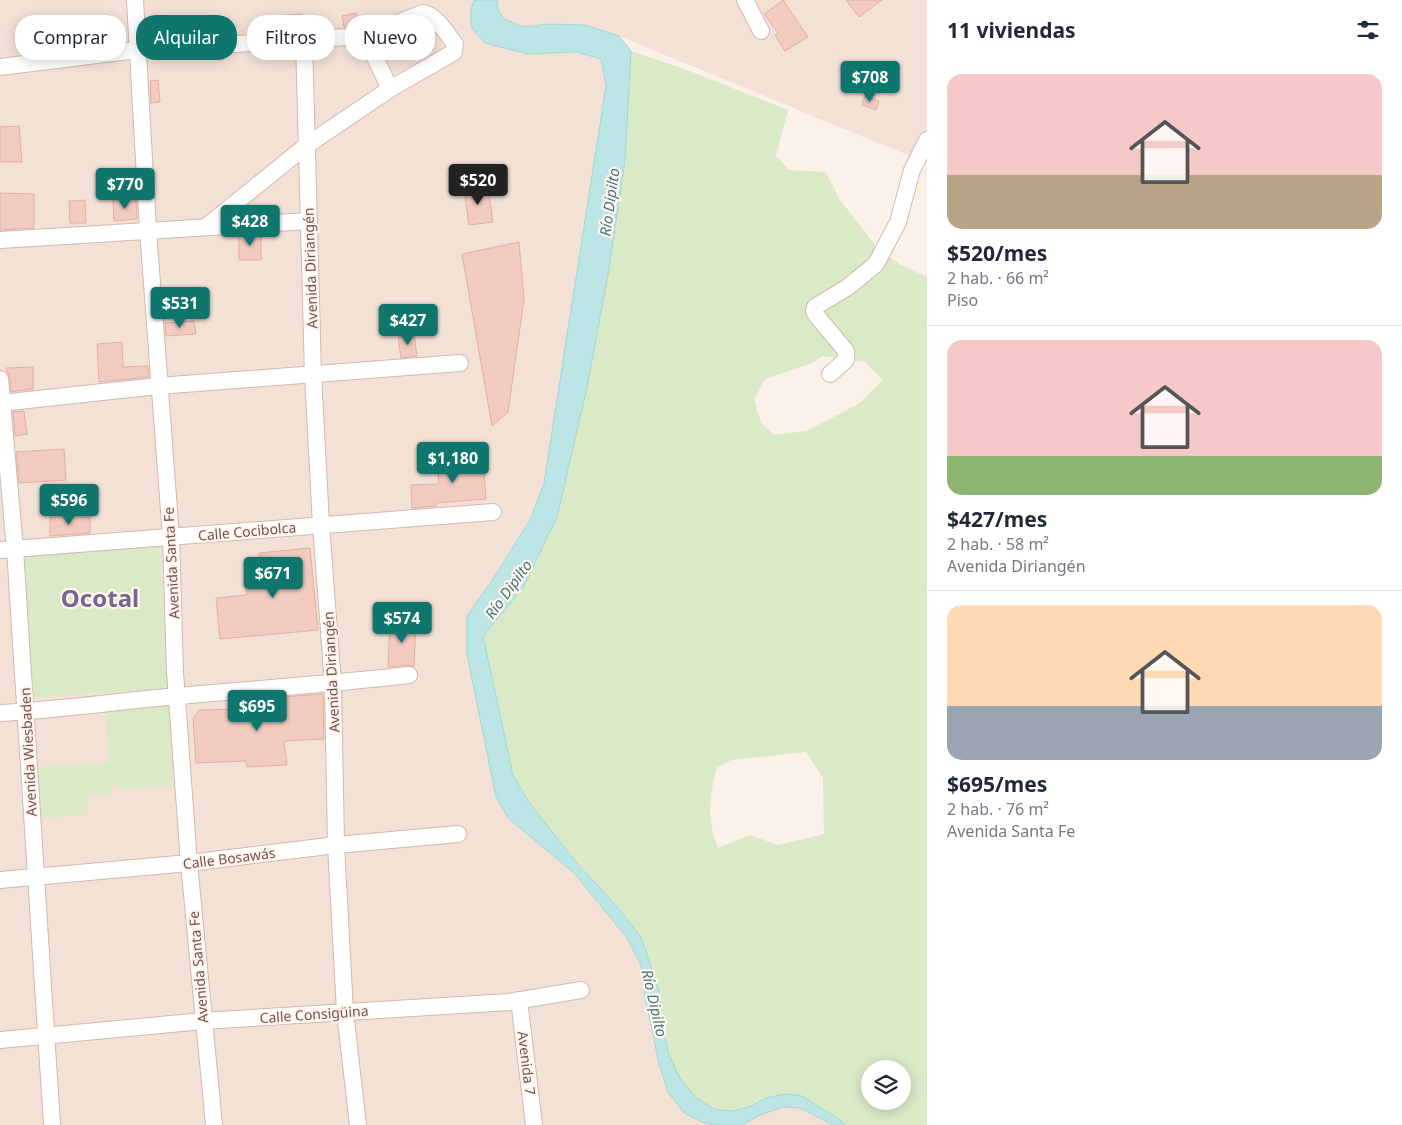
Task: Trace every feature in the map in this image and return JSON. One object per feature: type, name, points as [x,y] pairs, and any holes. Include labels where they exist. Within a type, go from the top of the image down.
[{"type":"street","name":"Avenida Santa Fe","points":[[135,0],[136,25]]},
{"type":"street","points":[[745,0],[761,32]]},
{"type":"street","points":[[207,226],[307,145],[390,90],[454,52],[456,49],[455,44],[435,21]]},
{"type":"street","points":[[0,68],[136,50]]},
{"type":"street","name":"Avenida Santa Fe","points":[[138,60],[158,386],[171,537],[177,696],[189,863],[214,1125]]},
{"type":"street","name":"Avenida Diriangén","points":[[305,60],[313,375],[321,525],[333,684],[336,845],[345,1012],[358,1125]]},
{"type":"street","points":[[376,60],[390,90]]},
{"type":"street","points":[[830,374],[846,360],[846,351],[816,315],[815,307],[848,288],[876,264],[898,222],[912,170],[927,140]]},
{"type":"street","points":[[0,240],[308,221]]},
{"type":"street","points":[[1,403],[158,386],[460,363]]},
{"type":"street","name":"Avenida Wiesbaden","points":[[0,379],[7,549],[26,712],[52,1125]]},
{"type":"street","name":"Calle Cocibolca","points":[[7,549],[494,512]]},
{"type":"street","points":[[0,713],[177,696],[333,684],[409,675]]},
{"type":"street","name":"Calle Bosawás","points":[[0,880],[189,863],[336,845],[458,834]]},
{"type":"street","name":"Calle Consigüina","points":[[0,1040],[203,1021],[518,1000],[581,990]]},
{"type":"street","name":"Avenida 7","points":[[518,1000],[534,1125]]},
{"type":"shaded area","points":[[0,0],[474,0],[471,10],[528,54],[576,52],[601,60],[606,86],[544,483],[530,519],[493,579],[467,616],[508,818],[574,873],[627,938],[641,965],[651,1030],[668,1092],[702,1122],[714,1125],[0,1125]]},
{"type":"shaded area","points":[[497,0],[927,0],[927,163],[619,36],[585,25],[549,24],[524,27],[504,19],[498,10]]},
{"type":"shaded area","points":[[783,1107],[800,1108],[833,1125],[742,1125],[760,1115]]},
{"type":"green space","points":[[631,51],[679,67],[788,110],[776,156],[789,170],[826,172],[840,200],[875,245],[899,264],[927,277],[927,1125],[845,1125],[839,1119],[802,1096],[785,1094],[766,1098],[749,1107],[733,1111],[716,1110],[696,1098],[680,1078],[669,1055],[661,1019],[659,991],[641,937],[613,902],[575,861],[528,801],[513,775],[483,636],[523,588],[557,517],[586,392],[608,275],[625,161]],"holes":[[[823,356],[865,362],[883,380],[860,403],[807,431],[774,435],[761,423],[754,399],[765,379],[810,364]],[[806,752],[823,778],[824,834],[778,845],[750,835],[718,848],[714,837],[710,808],[716,768],[731,760]]]},
{"type":"green space","points":[[159,544],[169,688],[31,698],[24,554]]},
{"type":"green space","points":[[177,696],[182,784],[118,789],[118,785],[111,785],[112,794],[87,795],[87,815],[25,819],[21,768],[109,763],[104,703]]},
{"type":"water","name":"Río Dipilto","points":[[474,0],[497,0],[498,10],[504,19],[524,27],[549,24],[585,25],[619,36],[631,51],[625,161],[608,275],[586,392],[557,517],[523,588],[483,636],[513,775],[528,801],[575,861],[613,902],[641,937],[659,991],[661,1019],[669,1055],[680,1078],[696,1098],[716,1110],[733,1111],[749,1107],[766,1098],[785,1094],[802,1096],[839,1119],[845,1125],[833,1125],[800,1108],[783,1107],[760,1115],[742,1125],[714,1125],[702,1122],[684,1113],[668,1092],[659,1064],[645,997],[641,965],[627,938],[574,873],[508,818],[496,797],[467,654],[467,616],[530,520],[544,483],[606,86],[601,59],[576,52],[528,54],[485,43],[471,27],[471,10]]},
{"type":"building","points":[[783,0],[808,37],[785,51],[775,35],[778,33],[764,14]]},
{"type":"building","points":[[846,0],[882,0],[859,17]]},
{"type":"building","points":[[345,15],[345,27],[344,27],[342,16]]},
{"type":"building","points":[[158,80],[160,102],[151,103],[150,81]]},
{"type":"building","points":[[865,96],[879,101],[876,110],[862,105]]},
{"type":"building","points":[[19,126],[22,162],[0,162],[0,127]]},
{"type":"building","points":[[488,187],[493,222],[469,225],[464,190]]},
{"type":"building","points":[[0,193],[34,194],[34,228],[0,230]]},
{"type":"building","points":[[136,199],[137,219],[114,221],[113,200]]},
{"type":"building","points":[[85,200],[86,223],[70,223],[69,201]]},
{"type":"building","points":[[261,234],[261,260],[239,260],[239,235]]},
{"type":"building","points":[[519,242],[524,299],[508,412],[492,426],[462,254]]},
{"type":"building","points":[[194,321],[196,334],[166,336],[165,323]]},
{"type":"building","points":[[414,334],[417,356],[401,358],[398,337]]},
{"type":"building","points":[[122,342],[123,367],[148,366],[149,377],[99,382],[97,344]]},
{"type":"building","points":[[33,367],[33,389],[11,392],[10,378],[6,368]]},
{"type":"building","points":[[24,411],[27,434],[15,436],[13,412]]},
{"type":"building","points":[[64,449],[66,480],[19,483],[16,452]]},
{"type":"building","points":[[483,458],[486,499],[436,503],[436,506],[412,508],[411,485],[439,484],[437,462]]},
{"type":"building","points":[[50,517],[90,517],[90,533],[50,536]]},
{"type":"building","points":[[310,548],[318,630],[220,639],[216,598],[247,595],[245,585],[262,583],[259,553]]},
{"type":"building","points":[[390,622],[416,622],[414,667],[408,665],[388,667]]},
{"type":"building","points":[[323,694],[324,739],[284,741],[287,765],[247,767],[246,761],[196,763],[193,719],[199,710],[241,709],[241,711],[284,706],[283,697]]},
{"type":"district","name":"Ocotal","points":[[100,597]]}]
